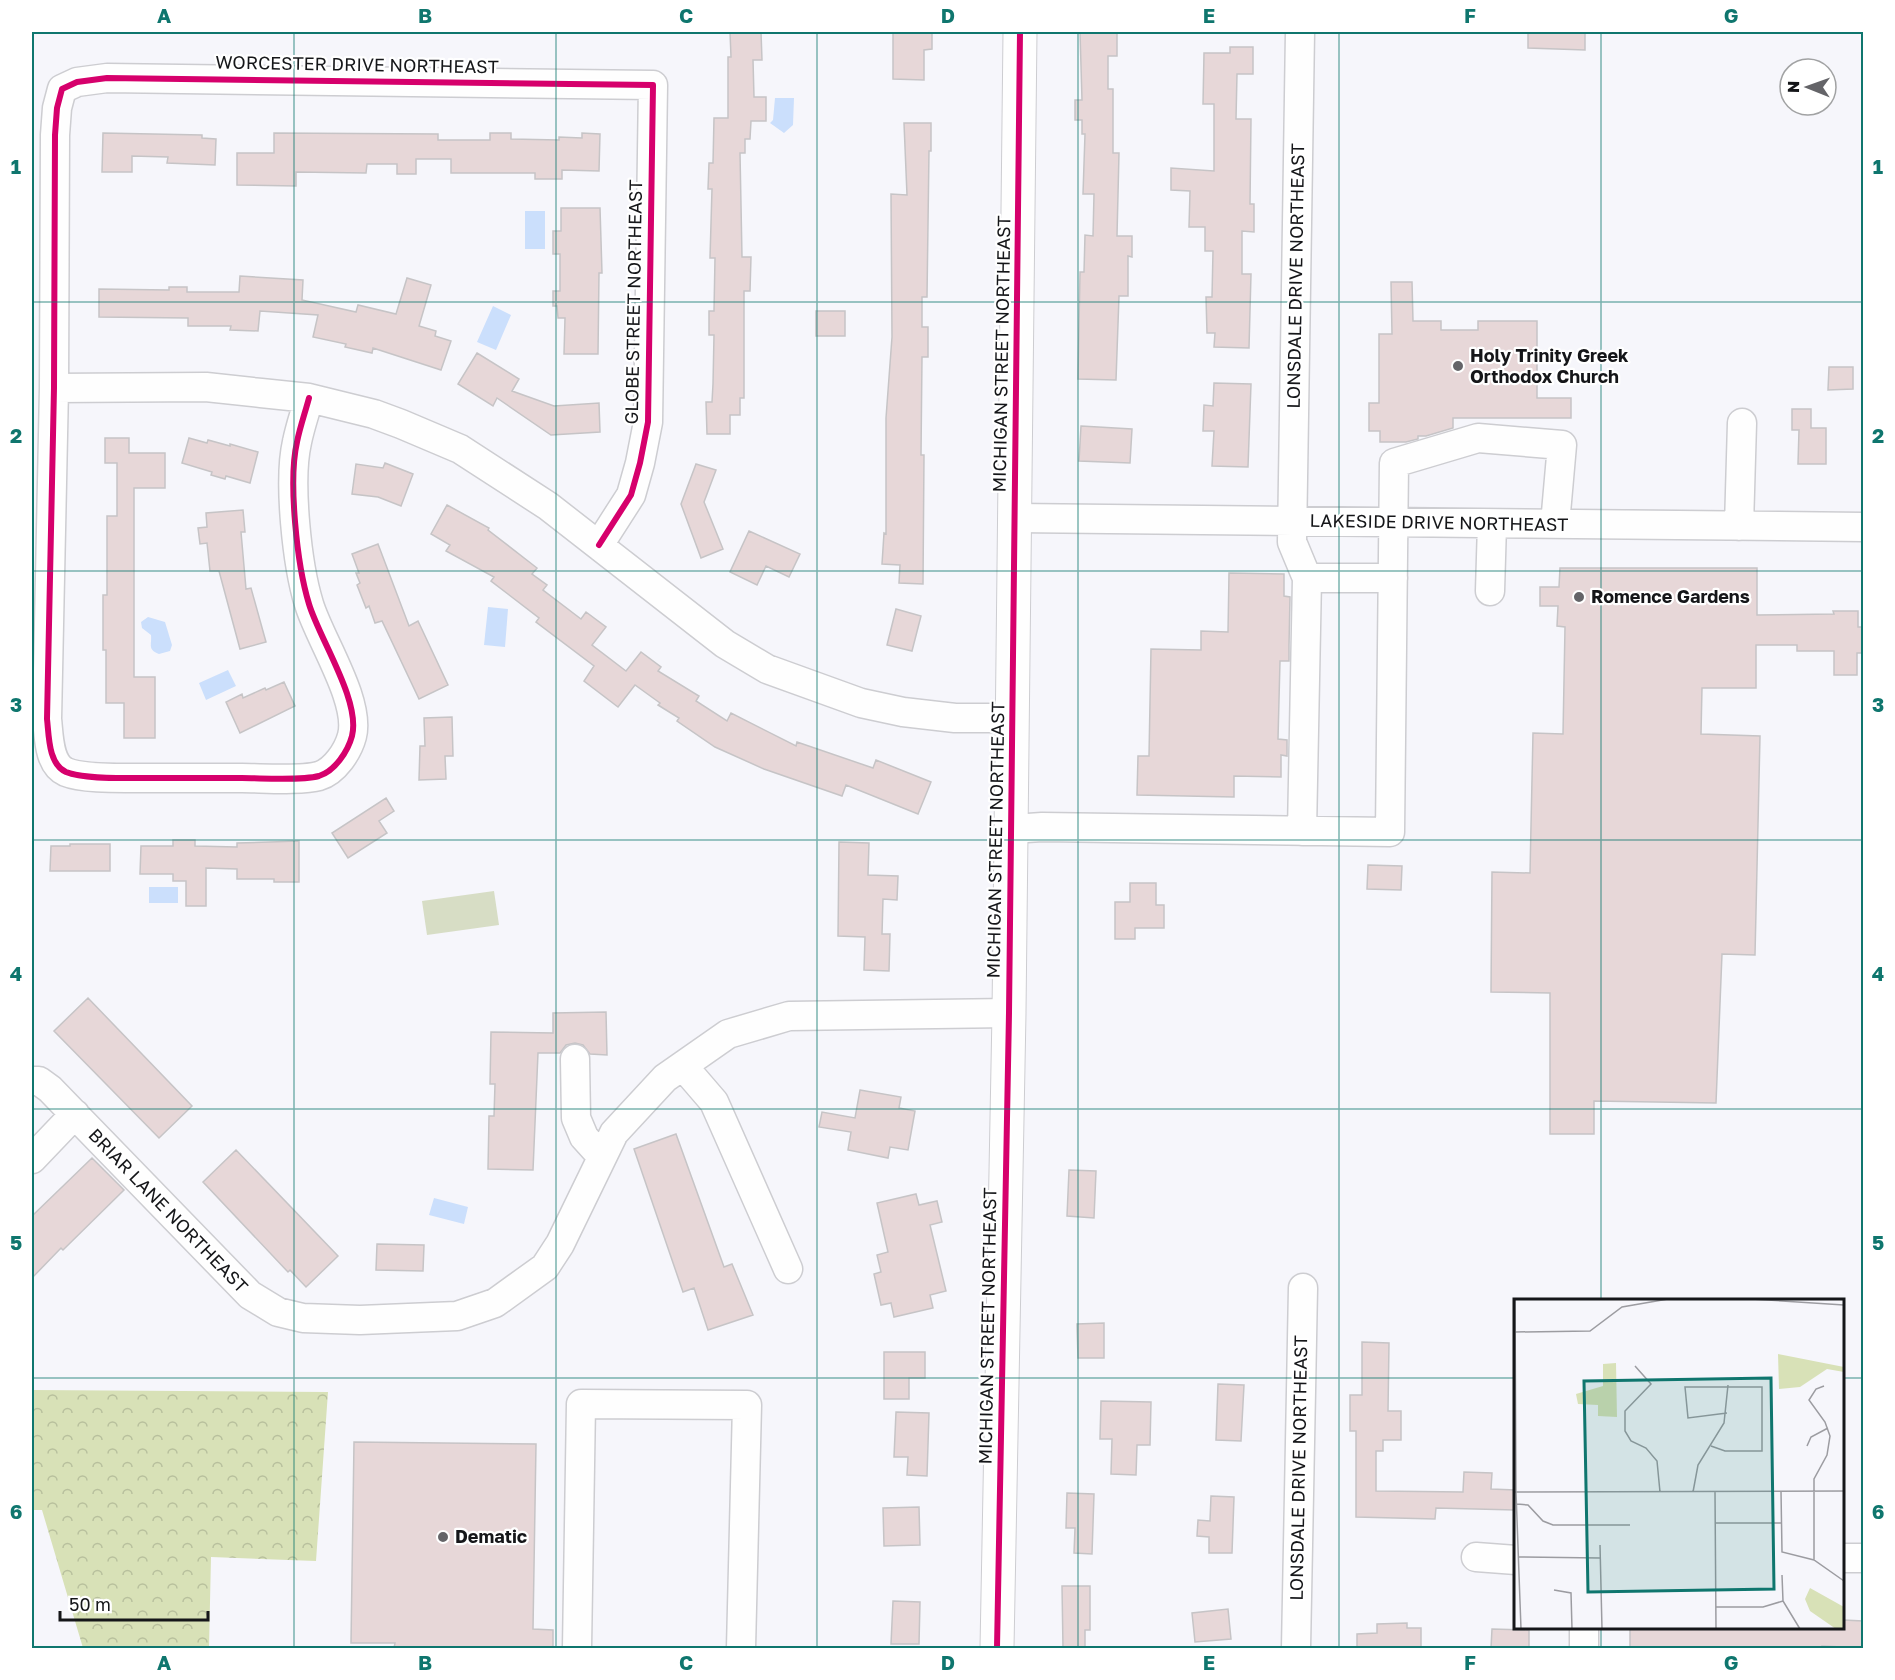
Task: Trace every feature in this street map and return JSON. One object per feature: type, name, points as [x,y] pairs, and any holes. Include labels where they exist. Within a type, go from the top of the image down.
[{"type":"main road","name":"MICHIGAN STREET NORTHEAST","points":[[997,1648],[1010,1013],[1020,32]]},
{"type":"street","name":"LONSDALE DRIVE NORTHEAST","points":[[1300,32],[1292,542],[1307,578]]},
{"type":"street","name":"WORCESTER DRIVE NORTHEAST","points":[[54,388],[55,135],[57,108],[62,89],[77,82],[106,78],[653,85]]},
{"type":"street","name":"GLOBE STREET NORTHEAST","points":[[599,545],[631,495],[648,422],[653,85]]},
{"type":"street","points":[[309,398],[296,444],[294,473],[297,528],[309,605],[350,703],[354,722],[353,734],[347,750],[334,767],[320,776],[106,778],[66,772],[58,766],[50,748],[46,719],[54,388],[206,387],[309,398],[392,420],[460,449],[548,506],[725,644],[767,669],[861,703],[903,712],[955,718],[1012,718]]},
{"type":"street","points":[[1739,526],[1742,423]]},
{"type":"street","points":[[1011,829],[1042,827],[1390,832],[1394,463],[1478,438],[1562,445],[1555,524]]},
{"type":"street","name":"LAKESIDE DRIVE NORTHEAST","points":[[1015,518],[1863,527]]},
{"type":"street","points":[[1491,591],[1492,524]]},
{"type":"street","points":[[1302,831],[1307,578],[1393,578]]},
{"type":"street","name":"BRIAR LANE NORTHEAST","points":[[32,1081],[39,1081],[50,1089],[250,1295],[278,1312],[303,1318],[360,1320],[457,1316],[495,1303],[545,1267],[560,1244],[614,1133],[665,1078],[728,1034],[789,1017],[1010,1013]]},
{"type":"street","points":[[575,1059],[576,1118],[584,1137],[602,1157]]},
{"type":"street","points":[[683,1066],[714,1102],[788,1269]]},
{"type":"street","points":[[32,1159],[75,1114]]},
{"type":"street","name":"LONSDALE DRIVE NORTHEAST","points":[[1296,1648],[1302,1288]]},
{"type":"street","points":[[576,1648],[581,1404],[747,1405],[741,1648]]},
{"type":"street","points":[[1476,1557],[1514,1560]]},
{"type":"street","points":[[1844,1558],[1863,1558]]},
{"type":"street","points":[[1584,1629],[1584,1648]]},
{"type":"green space","points":[[494,891],[499,925],[427,935],[422,901]]},
{"type":"green space","points":[[32,1390],[328,1392],[316,1561],[211,1557],[209,1648],[83,1648],[42,1510],[32,1510]]},
{"type":"water","points":[[775,98],[794,98],[793,125],[784,133],[770,123],[773,120]]},
{"type":"water","points":[[525,211],[545,211],[545,249],[525,249]]},
{"type":"water","points":[[493,306],[511,315],[496,350],[477,342]]},
{"type":"water","points":[[488,607],[508,609],[505,647],[484,645]]},
{"type":"water","points":[[148,617],[165,622],[172,645],[170,651],[159,654],[151,648],[151,635],[142,628],[141,622]]},
{"type":"water","points":[[228,670],[236,686],[206,700],[199,683]]},
{"type":"water","points":[[149,887],[178,887],[178,903],[149,903]]},
{"type":"water","points":[[434,1198],[468,1207],[464,1224],[429,1215]]},
{"type":"building","points":[[730,32],[761,32],[762,60],[753,60],[754,97],[766,97],[766,121],[751,121],[750,139],[745,139],[745,153],[740,153],[742,257],[751,257],[750,291],[744,291],[744,398],[740,398],[740,415],[730,415],[730,434],[707,434],[706,402],[712,402],[713,384],[714,335],[709,335],[709,311],[714,311],[715,258],[710,258],[712,189],[708,189],[709,163],[713,163],[714,118],[728,118]]},
{"type":"building","points":[[893,32],[932,32],[932,49],[924,50],[924,80],[893,79]]},
{"type":"building","points":[[1080,32],[1117,32],[1117,56],[1108,56],[1108,89],[1113,89],[1113,153],[1119,153],[1117,236],[1132,236],[1132,257],[1128,256],[1128,296],[1119,296],[1116,380],[1078,379],[1080,272],[1084,272],[1085,235],[1093,236],[1094,194],[1083,194],[1085,134],[1082,134],[1082,120],[1075,120],[1075,100],[1082,100]]},
{"type":"building","points":[[1528,32],[1585,32],[1585,50],[1528,48]]},
{"type":"building","points":[[1230,47],[1253,47],[1253,74],[1237,74],[1236,119],[1251,119],[1250,204],[1254,204],[1254,232],[1242,231],[1242,274],[1251,274],[1249,348],[1214,347],[1215,333],[1207,333],[1206,297],[1212,297],[1213,251],[1205,251],[1205,227],[1189,227],[1190,191],[1171,190],[1171,168],[1214,171],[1214,104],[1203,104],[1204,53],[1230,53]]},
{"type":"building","points":[[904,123],[931,123],[927,297],[922,297],[922,327],[928,327],[928,357],[922,357],[923,584],[899,583],[900,565],[882,564],[884,533],[886,534],[886,418],[892,337],[891,194],[907,195]]},
{"type":"building","points":[[103,133],[202,135],[202,138],[216,139],[215,165],[167,163],[168,157],[132,156],[132,172],[102,172]]},
{"type":"building","points":[[274,133],[438,134],[438,140],[490,140],[490,133],[511,133],[511,139],[559,140],[559,137],[582,138],[582,133],[600,134],[599,171],[562,170],[562,179],[535,179],[535,173],[451,173],[451,159],[416,159],[416,174],[397,174],[397,164],[367,164],[366,173],[296,172],[296,186],[237,185],[237,153],[274,153]]},
{"type":"building","points":[[561,208],[600,208],[602,273],[599,273],[598,354],[564,354],[565,318],[558,318],[557,306],[553,306],[553,291],[560,291],[560,254],[553,254],[553,231],[561,231]]},
{"type":"building","points":[[240,276],[303,280],[302,300],[356,312],[358,305],[396,314],[407,278],[431,285],[419,326],[436,331],[435,336],[451,341],[441,370],[373,348],[372,353],[345,347],[346,344],[313,337],[318,315],[260,311],[258,331],[230,330],[231,326],[188,326],[188,318],[99,317],[99,289],[169,290],[169,287],[187,287],[187,292],[239,292]]},
{"type":"building","name":"Holy Trinity Greek Orthodox Church","points":[[1391,282],[1412,282],[1413,321],[1441,321],[1441,330],[1478,330],[1478,321],[1537,321],[1537,398],[1571,398],[1571,418],[1453,418],[1453,428],[1418,436],[1418,439],[1406,442],[1380,442],[1380,431],[1369,431],[1369,403],[1379,403],[1379,334],[1392,334]]},
{"type":"building","points":[[816,311],[845,311],[845,336],[816,336]]},
{"type":"building","points":[[477,353],[519,379],[512,391],[554,406],[599,403],[600,432],[551,435],[497,398],[493,406],[458,384]]},
{"type":"building","points":[[1829,367],[1853,367],[1853,389],[1828,390]]},
{"type":"building","points":[[1214,383],[1251,384],[1248,467],[1212,466],[1214,431],[1203,431],[1204,405],[1213,406]]},
{"type":"building","points":[[1792,409],[1811,409],[1811,428],[1826,428],[1826,464],[1798,464],[1799,430],[1792,430]]},
{"type":"building","points":[[1081,426],[1132,429],[1130,463],[1079,461]]},
{"type":"building","points":[[105,438],[129,438],[129,453],[165,453],[165,488],[134,488],[134,677],[155,677],[155,738],[124,738],[124,703],[106,703],[103,595],[107,595],[107,516],[117,516],[117,463],[105,463]]},
{"type":"building","points":[[189,438],[207,443],[208,440],[230,446],[230,444],[258,452],[250,483],[226,476],[225,479],[211,475],[212,472],[182,463]]},
{"type":"building","points":[[385,463],[413,474],[401,506],[378,497],[352,494],[356,464],[383,468]]},
{"type":"building","points":[[696,464],[716,470],[704,502],[723,549],[701,558],[681,504]]},
{"type":"building","points":[[447,505],[489,528],[488,530],[537,568],[532,574],[547,585],[543,590],[581,619],[586,612],[606,627],[592,645],[626,671],[641,652],[661,667],[658,671],[699,696],[696,701],[727,721],[731,713],[796,746],[797,742],[873,768],[876,760],[931,782],[918,814],[846,785],[842,796],[764,769],[715,747],[677,721],[679,718],[658,705],[660,703],[635,685],[618,707],[584,681],[594,666],[536,622],[539,618],[491,581],[494,577],[446,551],[450,545],[431,534]]},
{"type":"building","points":[[243,510],[245,532],[241,532],[246,589],[251,588],[266,642],[240,649],[219,571],[210,571],[207,543],[200,544],[198,528],[207,527],[206,513]]},
{"type":"building","points":[[749,531],[800,554],[789,577],[766,566],[757,585],[730,572]]},
{"type":"building","points":[[378,544],[409,626],[418,621],[448,685],[419,699],[382,621],[375,623],[369,606],[366,608],[357,585],[360,583],[356,573],[359,573],[352,554]]},
{"type":"building","points":[[1560,568],[1757,568],[1757,615],[1834,614],[1833,611],[1858,611],[1858,627],[1863,627],[1863,653],[1857,653],[1857,675],[1834,675],[1834,651],[1797,651],[1797,645],[1756,645],[1756,688],[1702,688],[1701,734],[1760,736],[1755,955],[1722,954],[1716,1103],[1594,1101],[1594,1134],[1550,1134],[1550,993],[1491,992],[1492,872],[1530,873],[1533,733],[1563,734],[1565,627],[1557,626],[1558,606],[1540,606],[1540,587],[1559,587]]},
{"type":"building","points":[[1229,573],[1284,574],[1284,596],[1290,597],[1289,661],[1280,661],[1278,739],[1287,740],[1287,756],[1281,755],[1281,777],[1234,776],[1234,797],[1137,795],[1138,756],[1149,756],[1151,649],[1201,650],[1201,631],[1228,632]]},
{"type":"building","points":[[896,609],[921,616],[912,651],[887,645]]},
{"type":"building","points":[[284,682],[295,706],[240,733],[226,702],[242,694],[243,698]]},
{"type":"building","points":[[452,717],[453,756],[445,756],[446,779],[419,780],[420,746],[425,746],[424,718]]},
{"type":"building","points":[[386,798],[394,811],[379,821],[387,833],[348,858],[332,833]]},
{"type":"building","points":[[173,840],[195,840],[195,846],[237,847],[237,843],[299,841],[299,882],[237,879],[237,869],[206,868],[206,906],[186,906],[186,881],[173,881],[173,874],[140,874],[141,846],[173,846]]},
{"type":"building","points":[[839,842],[869,843],[868,875],[898,876],[897,900],[883,899],[882,934],[890,934],[889,971],[864,970],[865,937],[838,936]]},
{"type":"building","points":[[70,844],[110,844],[110,871],[50,871],[51,846],[70,846]]},
{"type":"building","points":[[1368,865],[1402,866],[1401,890],[1367,889]]},
{"type":"building","points":[[1130,883],[1156,883],[1156,905],[1164,905],[1164,928],[1135,928],[1135,939],[1115,939],[1115,902],[1130,902]]},
{"type":"building","points":[[88,998],[192,1106],[159,1138],[54,1031]]},
{"type":"building","points":[[606,1012],[607,1055],[590,1054],[583,1045],[575,1043],[566,1045],[560,1053],[538,1053],[533,1170],[488,1169],[489,1116],[494,1116],[495,1084],[490,1084],[491,1032],[553,1033],[553,1013]]},
{"type":"building","points":[[860,1090],[901,1097],[899,1108],[915,1111],[908,1150],[890,1147],[888,1158],[848,1150],[851,1132],[819,1127],[822,1112],[855,1118]]},
{"type":"building","points":[[676,1134],[724,1267],[732,1264],[753,1315],[708,1330],[694,1288],[683,1292],[634,1149]]},
{"type":"building","points":[[236,1150],[338,1256],[306,1287],[290,1270],[288,1272],[203,1182]]},
{"type":"building","points":[[92,1158],[124,1190],[32,1278],[32,1216]]},
{"type":"building","points":[[1069,1170],[1096,1171],[1094,1218],[1067,1216]]},
{"type":"building","points":[[916,1194],[919,1205],[937,1201],[942,1222],[930,1225],[946,1291],[930,1295],[933,1308],[894,1317],[891,1303],[881,1305],[874,1274],[881,1272],[877,1255],[888,1252],[877,1203]]},
{"type":"building","points":[[377,1244],[424,1245],[423,1271],[376,1270]]},
{"type":"building","points":[[1104,1323],[1104,1358],[1078,1358],[1077,1324]]},
{"type":"building","points":[[1362,1342],[1389,1343],[1388,1411],[1401,1411],[1401,1440],[1383,1440],[1383,1451],[1376,1451],[1376,1491],[1463,1492],[1464,1472],[1492,1473],[1491,1489],[1514,1490],[1514,1510],[1436,1508],[1435,1519],[1356,1517],[1356,1431],[1350,1431],[1350,1395],[1362,1395]]},
{"type":"building","points":[[884,1352],[925,1352],[925,1378],[909,1378],[909,1399],[884,1399]]},
{"type":"building","points":[[1218,1384],[1244,1385],[1241,1441],[1216,1440]]},
{"type":"building","points":[[1101,1401],[1151,1402],[1150,1445],[1137,1445],[1136,1475],[1111,1474],[1112,1439],[1100,1439]]},
{"type":"building","points":[[896,1412],[929,1413],[927,1476],[907,1475],[908,1457],[894,1457]]},
{"type":"building","name":"Dematic","points":[[354,1442],[536,1444],[533,1629],[553,1630],[553,1648],[394,1648],[395,1643],[351,1643]]},
{"type":"building","points":[[1067,1493],[1094,1494],[1092,1554],[1074,1553],[1075,1528],[1066,1528]]},
{"type":"building","points":[[1211,1496],[1234,1497],[1232,1553],[1209,1553],[1209,1537],[1197,1536],[1198,1520],[1210,1521]]},
{"type":"building","points":[[919,1507],[920,1545],[884,1546],[883,1508]]},
{"type":"building","points":[[1062,1586],[1090,1586],[1090,1630],[1085,1630],[1085,1648],[1063,1648]]},
{"type":"building","points":[[893,1601],[920,1602],[919,1644],[891,1644]]},
{"type":"building","points":[[1228,1609],[1231,1639],[1195,1642],[1192,1613]]},
{"type":"building","points":[[1844,1620],[1863,1621],[1863,1648],[1822,1646],[1822,1648],[1630,1648],[1630,1629],[1844,1629]]},
{"type":"building","points":[[1407,1623],[1407,1628],[1421,1628],[1421,1648],[1357,1648],[1357,1634],[1377,1633],[1377,1624]]},
{"type":"building","points":[[1492,1629],[1529,1630],[1529,1648],[1491,1648]]},
{"type":"cycle path","points":[[997,1648],[1009,1013],[1020,32]]},
{"type":"cycle path","points":[[309,398],[294,459],[295,523],[309,604],[338,670],[350,705],[353,722],[352,736],[344,754],[325,773],[302,778],[111,778],[82,776],[66,772],[60,768],[53,756],[47,719],[54,388],[55,135],[57,108],[62,89],[77,82],[107,78],[653,85],[648,422],[631,495],[599,545]]},
{"type":"place","name":"Holy Trinity Greek Orthodox Church","points":[[1458,366]]},
{"type":"place","name":"Romence Gardens","points":[[1579,597]]},
{"type":"place","name":"Dematic","points":[[443,1537]]}]
